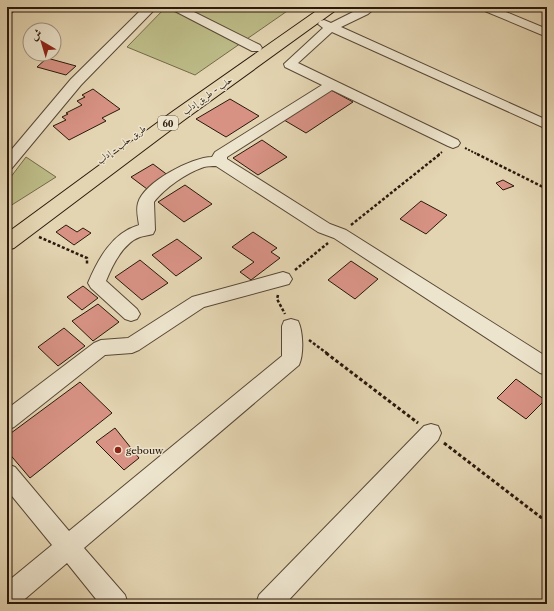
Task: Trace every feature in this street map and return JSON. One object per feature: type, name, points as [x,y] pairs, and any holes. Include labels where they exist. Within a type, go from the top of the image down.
[{"type":"highway","name":"حلب - طريق إدلب","points":[[7,243],[314,13],[331,7]]},
{"type":"highway","name":"طريق حلب - إدلب","points":[[7,226],[256,48],[314,13]]},
{"type":"street","points":[[7,11],[13,7]]},
{"type":"street","points":[[7,165],[76,82],[150,7]]},
{"type":"street","points":[[176,7],[256,48]]},
{"type":"street","points":[[370,7],[364,12],[331,27],[290,64],[453,143]]},
{"type":"street","points":[[484,7],[547,33]]},
{"type":"street","points":[[314,13],[331,27],[547,125]]},
{"type":"street","points":[[220,161],[220,155],[332,84]]},
{"type":"street","points":[[131,314],[97,283],[102,269],[122,242],[130,234],[139,229],[147,230],[145,212],[146,200],[164,184],[184,171],[203,162],[220,161],[324,228],[340,234],[547,367]]},
{"type":"street","points":[[7,421],[102,348],[132,345],[198,302],[284,280]]},
{"type":"street","points":[[7,598],[292,359],[291,326]]},
{"type":"street","points":[[271,603],[431,433]]},
{"type":"street","points":[[7,474],[69,546],[116,604]]},
{"type":"path","points":[[547,188],[453,143],[284,280],[277,299],[291,326],[547,522]]},
{"type":"path","points":[[34,235],[87,258],[88,271],[97,283]]},
{"type":"shaded area","points":[[166,7],[293,7],[195,75],[127,47]]},
{"type":"shaded area","points":[[26,157],[56,177],[7,208],[7,182]]},
{"type":"building","points":[[43,62],[62,62],[76,66],[66,75],[37,67]]},
{"type":"building","points":[[93,89],[120,109],[102,118],[106,121],[69,140],[53,126],[66,120],[62,117],[68,114],[66,113],[82,105],[77,101],[85,97],[82,95]]},
{"type":"building","points":[[331,90],[353,102],[306,133],[284,120]]},
{"type":"building","points":[[230,99],[259,116],[226,137],[196,119]]},
{"type":"building","points":[[262,140],[287,157],[258,175],[233,158]]},
{"type":"building","points":[[153,164],[169,176],[147,189],[131,177]]},
{"type":"building","points":[[503,180],[514,186],[503,190],[496,183]]},
{"type":"building","points":[[185,185],[212,204],[184,222],[158,202]]},
{"type":"building","points":[[421,201],[447,215],[426,234],[400,219]]},
{"type":"building","points":[[66,225],[77,232],[83,228],[91,233],[74,245],[56,232]]},
{"type":"building","points":[[253,232],[277,248],[271,252],[280,258],[251,280],[240,272],[254,262],[232,247]]},
{"type":"building","points":[[177,239],[202,258],[176,276],[152,255]]},
{"type":"building","points":[[140,260],[168,283],[142,300],[115,277]]},
{"type":"building","points":[[351,261],[378,279],[355,299],[328,280]]},
{"type":"building","points":[[83,286],[98,298],[82,310],[67,297]]},
{"type":"building","points":[[98,304],[119,322],[93,341],[72,321]]},
{"type":"building","points":[[64,328],[85,346],[58,366],[38,347]]},
{"type":"building","points":[[516,379],[545,400],[526,419],[497,398]]},
{"type":"building","points":[[80,382],[112,413],[30,478],[7,451],[7,436]]},
{"type":"building","name":"gebouw","points":[[115,428],[139,458],[124,470],[96,442]]},
{"type":"place","name":"gebouw","points":[[118,450]]}]
